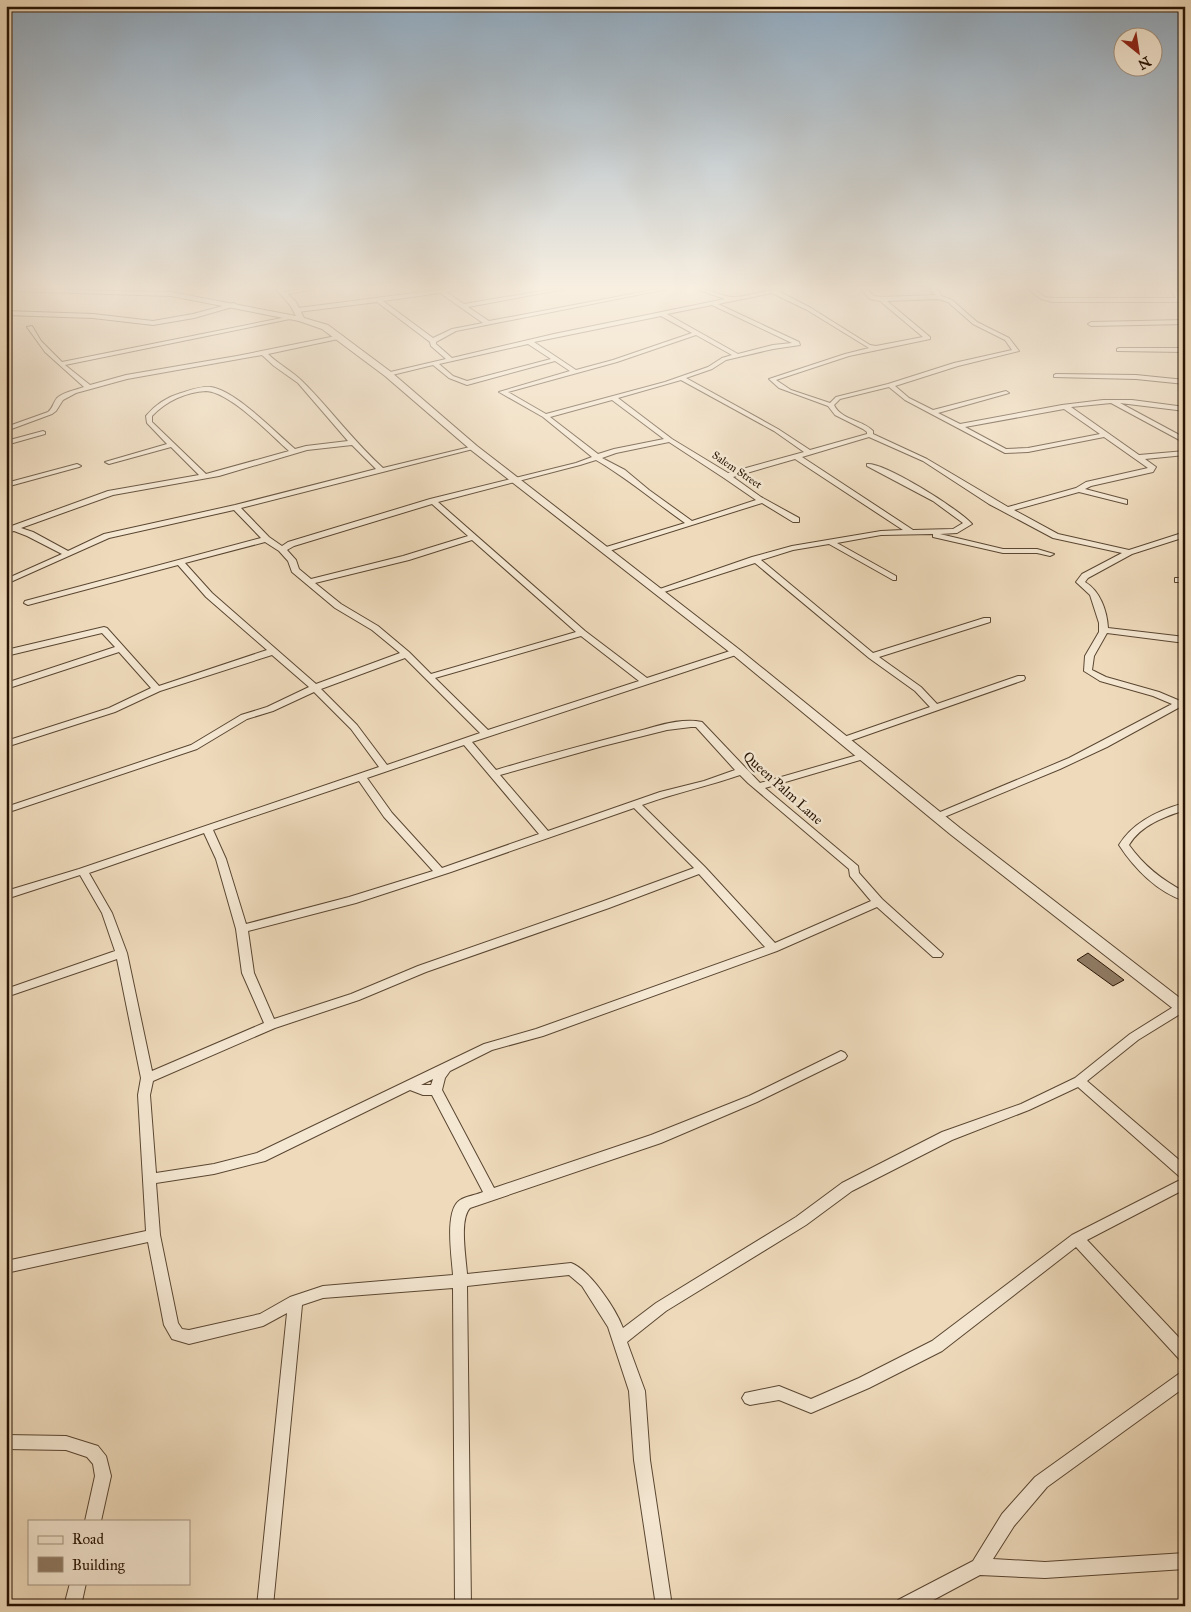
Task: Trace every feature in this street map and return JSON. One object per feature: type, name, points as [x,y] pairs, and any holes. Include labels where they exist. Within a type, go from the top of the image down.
[{"type":"street","points":[[61,364],[89,388]]},
{"type":"street","points":[[6,429],[50,413],[54,410],[60,399],[74,392],[126,376],[197,364]]},
{"type":"street","points":[[275,364],[300,382],[338,423],[352,444],[380,470]]},
{"type":"street","points":[[376,364],[474,448],[736,652],[937,816],[1183,1009],[1134,1037],[1079,1081],[1025,1107],[947,1136],[847,1187],[801,1221],[662,1307],[620,1339]]},
{"type":"street","points":[[388,374],[429,364]]},
{"type":"street","points":[[435,364],[451,377],[467,383],[537,364]]},
{"type":"street","points":[[564,364],[574,371]]},
{"type":"street","points":[[602,364],[503,390],[504,394],[545,416],[598,458],[622,472],[646,492],[692,524]]},
{"type":"street","points":[[545,416],[681,378],[716,364]]},
{"type":"street","points":[[818,364],[772,379],[774,383],[790,391],[831,405]]},
{"type":"street","points":[[831,405],[838,398],[890,386],[955,364]]},
{"type":"street","points":[[1056,376],[1136,377],[1185,382]]},
{"type":"street","points":[[681,378],[776,430],[809,452]]},
{"type":"street","points":[[6,386],[9,390],[6,391]]},
{"type":"street","points":[[890,386],[907,400],[961,426],[1005,451],[1028,450],[1104,434]]},
{"type":"street","points":[[205,476],[149,422],[149,416],[153,411],[175,396],[208,389],[216,391],[232,400],[293,451]]},
{"type":"street","points":[[933,412],[1006,393]]},
{"type":"street","name":"Salem Street","points":[[606,550],[762,501],[670,440],[613,398]]},
{"type":"street","points":[[961,426],[1066,407],[1113,402],[1158,404],[1185,409]]},
{"type":"street","points":[[1113,402],[1185,441]]},
{"type":"street","points":[[831,405],[832,410],[837,414],[861,424],[870,431],[870,435]]},
{"type":"street","points":[[1007,510],[1079,490],[1089,484],[1150,470],[1152,467],[1066,407]]},
{"type":"street","points":[[6,443],[43,433]]},
{"type":"street","points":[[727,476],[870,435],[925,460],[1007,510],[1056,536],[1128,552],[1137,551],[1185,534]]},
{"type":"street","points":[[282,549],[433,501],[598,458],[604,454],[636,445],[670,440]]},
{"type":"street","points":[[10,529],[111,493],[236,469],[293,451],[333,444],[352,444]]},
{"type":"street","points":[[109,462],[171,445]]},
{"type":"street","points":[[7,580],[107,536],[236,507],[474,448]]},
{"type":"street","points":[[1140,457],[1185,453]]},
{"type":"street","points":[[796,456],[912,532]]},
{"type":"street","points":[[869,465],[921,492],[968,524],[954,530],[927,533]]},
{"type":"street","points":[[6,485],[77,466]]},
{"type":"street","points":[[1079,490],[1124,502]]},
{"type":"street","points":[[760,499],[796,520]]},
{"type":"street","points":[[433,501],[582,633],[646,682]]},
{"type":"street","points":[[236,507],[266,539],[282,549],[292,560],[295,570],[338,606],[376,628],[430,677],[486,734]]},
{"type":"street","points":[[10,529],[30,534],[67,553]]},
{"type":"street","points":[[658,591],[792,548],[832,543],[854,537],[912,532],[927,533],[1003,551],[1037,551],[1050,554]]},
{"type":"street","points":[[310,582],[406,558],[473,537]]},
{"type":"street","points":[[28,603],[266,539]]},
{"type":"street","points":[[832,543],[893,578]]},
{"type":"street","points":[[1128,552],[1085,576],[1080,582],[1092,590],[1099,603],[1104,630],[1092,651],[1087,667],[1088,672],[1103,679],[1156,694],[1182,706]]},
{"type":"street","points":[[755,559],[872,656],[918,689],[936,708]]},
{"type":"street","points":[[180,562],[209,595],[315,688],[354,727],[385,769]]},
{"type":"street","points":[[872,656],[987,620]]},
{"type":"street","points":[[6,654],[104,630],[119,649],[157,689]]},
{"type":"street","points":[[1104,630],[1185,640]]},
{"type":"street","points":[[430,677],[582,633]]},
{"type":"street","points":[[6,686],[119,649]]},
{"type":"street","points":[[6,744],[112,710],[157,689],[274,651]]},
{"type":"street","points":[[6,894],[84,871],[486,734],[736,652]]},
{"type":"street","points":[[6,810],[194,747],[244,717],[270,709],[315,688],[406,654]]},
{"type":"street","points":[[844,740],[1021,678]]},
{"type":"street","points":[[937,816],[991,792],[1016,785],[1057,767],[1182,706]]},
{"type":"street","name":"Queen Palm Lane","points":[[494,774],[606,741],[691,723],[699,724],[741,771],[854,868],[854,874],[878,902],[937,954]]},
{"type":"street","points":[[466,741],[545,834]]},
{"type":"street","points":[[758,787],[864,756]]},
{"type":"street","points":[[242,929],[352,900],[440,872],[663,794],[707,783],[741,771]]},
{"type":"street","points":[[361,777],[392,821],[440,872]]},
{"type":"street","points":[[636,804],[701,869],[773,948]]},
{"type":"street","points":[[1185,806],[1160,815],[1128,837],[1124,846],[1134,862],[1157,882],[1185,897]]},
{"type":"street","points":[[207,828],[221,859],[242,929],[248,973],[271,1026]]},
{"type":"street","points":[[147,1078],[271,1026],[355,997],[422,969],[606,905],[701,869]]},
{"type":"street","points":[[84,871],[107,914],[122,953],[147,1078],[144,1096],[153,1235],[171,1325],[177,1334],[189,1337],[263,1320],[295,1301],[323,1292],[460,1281],[571,1269],[586,1282],[614,1324],[637,1391],[642,1460],[664,1606]]},
{"type":"street","points":[[150,1179],[214,1168],[260,1157],[300,1140],[488,1047],[539,1033],[773,948],[878,902]]},
{"type":"street","points":[[6,993],[122,953]]},
{"type":"street","points":[[463,1606],[460,1281],[457,1224],[459,1210],[466,1204],[656,1139],[753,1099],[841,1056]]},
{"type":"street","points":[[445,1068],[439,1078],[436,1090],[491,1195]]},
{"type":"street","points":[[1079,1081],[1185,1173]]},
{"type":"street","points":[[408,1086],[423,1090],[436,1090]]},
{"type":"street","points":[[750,1398],[779,1393],[812,1406],[864,1383],[937,1346],[1077,1239],[1185,1183]]},
{"type":"street","points":[[6,1267],[153,1235]]},
{"type":"street","points":[[1077,1239],[1185,1355]]},
{"type":"street","points":[[265,1606],[295,1301]]},
{"type":"street","points":[[979,1567],[1008,1520],[1041,1482],[1185,1378]]},
{"type":"street","points":[[6,1442],[66,1443],[92,1451],[100,1461],[103,1476],[93,1520]]},
{"type":"street","points":[[904,1606],[979,1567],[1045,1570],[1185,1561]]},
{"type":"street","points":[[72,1606],[78,1584]]},
{"type":"building","points":[[1088,953],[1124,980],[1113,986],[1077,960]]}]
